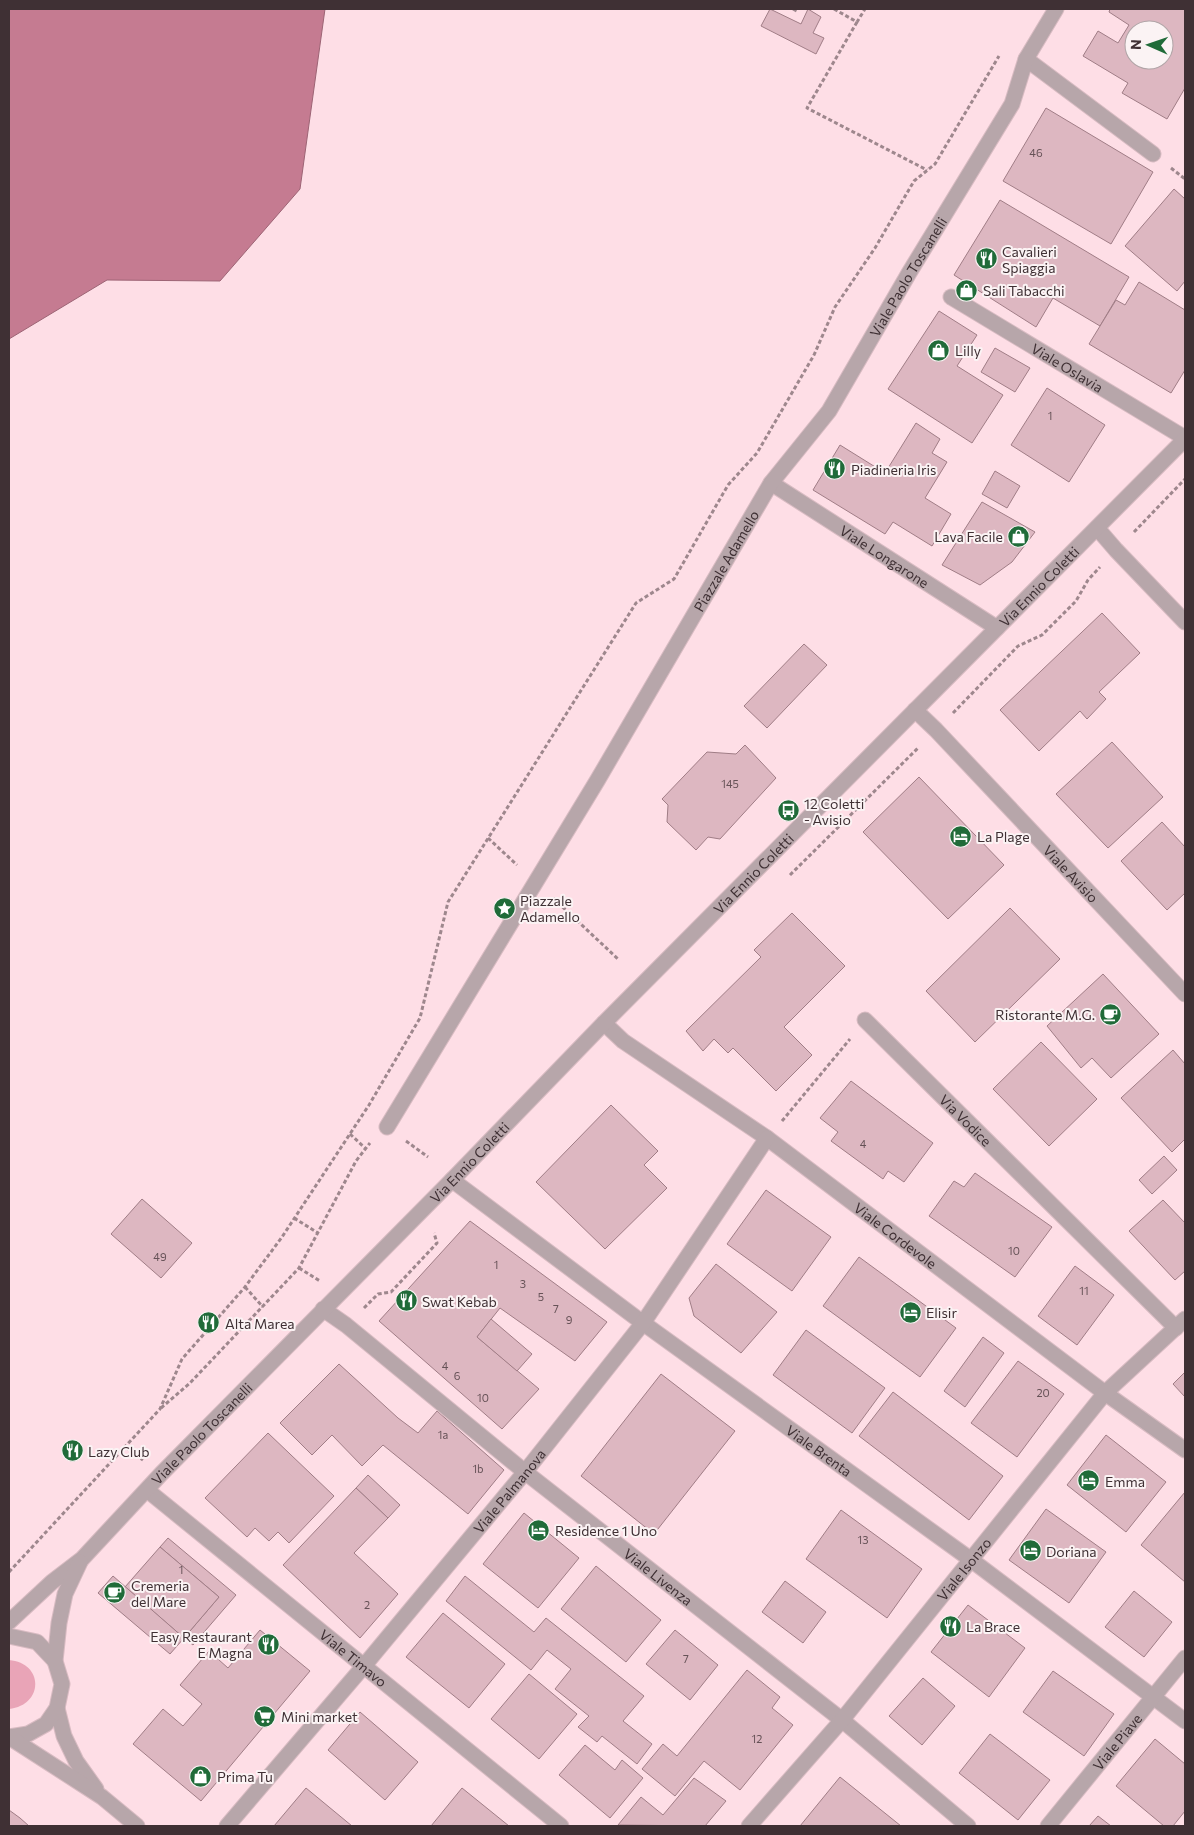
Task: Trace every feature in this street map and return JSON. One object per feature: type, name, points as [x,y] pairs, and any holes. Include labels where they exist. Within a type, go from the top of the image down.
[{"type":"street","name":"Viale Paolo Toscanelli","points":[[771,484],[829,411],[909,273],[1012,104],[1026,60],[1056,9]]},
{"type":"street","points":[[1026,60],[1153,154]]},
{"type":"street","name":"Viale Oslavia","points":[[951,297],[1185,439]]},
{"type":"street","name":"Via Ennio Coletti","points":[[323,1309],[452,1180],[604,1023],[1185,439]]},
{"type":"street","name":"Viale Longarone","points":[[771,484],[998,628]]},
{"type":"street","name":"Piazzale Adamello","points":[[387,1128],[597,781],[771,484]]},
{"type":"street","points":[[1097,528],[1185,622]]},
{"type":"street","name":"Viale Avisio","points":[[915,710],[1185,994]]},
{"type":"street","name":"Via Vodice","points":[[865,1020],[1181,1324]]},
{"type":"street","name":"Viale Cordevole","points":[[604,1023],[623,1041],[768,1138],[1105,1394],[1185,1450]]},
{"type":"street","name":"Viale Palmanova","points":[[227,1826],[364,1666],[525,1472],[643,1323],[768,1138]]},
{"type":"street","name":"Viale Brenta","points":[[452,1180],[472,1193],[643,1323],[970,1558],[1185,1721]]},
{"type":"street","name":"Viale Paolo Toscanelli","points":[[9,1622],[52,1582],[82,1559],[323,1309]]},
{"type":"street","name":"Viale Livenza","points":[[323,1309],[346,1325],[525,1472],[842,1720],[968,1826]]},
{"type":"street","name":"Viale Isonzo","points":[[749,1826],[842,1720],[970,1558],[1105,1394],[1181,1324]]},
{"type":"street","name":"Viale Timavo","points":[[147,1490],[560,1826]]},
{"type":"street","name":"Viale Paolo Toscanelli","points":[[58,1708],[62,1684],[55,1661],[59,1623],[65,1594],[82,1559]]},
{"type":"street","name":"Viale Paolo Toscanelli","points":[[9,1636],[37,1642],[55,1661]]},
{"type":"street","name":"Viale Piave","points":[[1048,1826],[1185,1658]]},
{"type":"street","points":[[9,1737],[28,1734],[46,1724],[58,1708]]},
{"type":"street","points":[[58,1708],[64,1736],[75,1758],[102,1797]]},
{"type":"street","points":[[9,1737],[102,1797],[137,1826]]},
{"type":"path","points":[[793,9],[797,11],[798,9]]},
{"type":"path","points":[[834,9],[857,22]]},
{"type":"path","points":[[866,9],[807,108],[928,170]]},
{"type":"path","points":[[160,1409],[182,1359],[245,1287],[282,1237],[350,1134],[420,1018],[448,902],[636,603],[674,578],[728,485],[757,453],[814,355],[835,307],[875,248],[914,180],[935,164],[1000,55]]},
{"type":"path","points":[[1018,646],[1042,635],[1076,601],[1088,580],[1185,479]]},
{"type":"path","points":[[768,1138],[865,1020]]},
{"type":"path","points":[[9,1572],[160,1409],[190,1383],[299,1268],[356,1161],[365,1148],[387,1128]]},
{"type":"path","points":[[350,1134],[365,1148]]},
{"type":"path","points":[[294,1218],[318,1233]]},
{"type":"path","points":[[378,1294],[391,1292],[437,1243],[433,1230]]},
{"type":"path","points":[[245,1287],[263,1307]]},
{"type":"shaded area","points":[[9,9],[325,9],[300,189],[220,281],[107,280],[9,339]]},
{"type":"shaded area","points":[[9,1660],[29,1668],[34,1676],[35,1684],[34,1693],[29,1700],[20,1706],[9,1709]]},
{"type":"building","points":[[770,9],[801,24],[808,9],[821,17],[813,33],[824,38],[816,54],[761,26]]},
{"type":"building","points":[[1110,9],[1185,9],[1185,88],[1167,119],[1122,93],[1128,83],[1083,56],[1098,31],[1118,43],[1124,33],[1124,70],[1174,70],[1174,20],[1124,20],[1124,22],[1109,12]]},
{"type":"building","points":[[1046,108],[1153,172],[1111,244],[1003,181]]},
{"type":"building","points":[[1174,189],[1185,199],[1185,281],[1177,291],[1125,246]]},
{"type":"building","points":[[1000,200],[1129,277],[1100,326],[1053,298],[1036,327],[954,275]]},
{"type":"building","points":[[1139,282],[1185,310],[1185,370],[1171,393],[1089,344],[1116,300],[1125,305]]},
{"type":"building","points":[[939,311],[977,335],[957,366],[1003,395],[972,443],[888,389]]},
{"type":"building","points":[[995,348],[1030,368],[1015,392],[981,372]]},
{"type":"building","points":[[1047,388],[1105,425],[1069,482],[1011,445]]},
{"type":"building","points":[[916,423],[940,439],[932,453],[947,462],[925,498],[951,514],[932,546],[893,522],[885,534],[813,490],[840,445],[885,473]]},
{"type":"building","points":[[995,471],[1020,486],[1007,508],[982,494]]},
{"type":"building","points":[[982,502],[1035,532],[1012,562],[980,585],[942,565]]},
{"type":"building","points":[[1102,613],[1140,653],[1099,692],[1106,699],[1087,719],[1080,711],[1039,751],[1000,710]]},
{"type":"building","points":[[804,644],[827,665],[767,728],[744,706]]},
{"type":"building","points":[[1112,742],[1163,797],[1108,848],[1056,794]]},
{"type":"building","points":[[745,745],[776,778],[720,839],[708,837],[696,850],[667,822],[668,805],[662,799],[707,752],[736,754]]},
{"type":"building","points":[[919,777],[1004,865],[948,919],[863,832]]},
{"type":"building","points":[[1162,822],[1185,847],[1185,893],[1167,910],[1121,861]]},
{"type":"building","points":[[1010,908],[1060,959],[975,1042],[926,991]]},
{"type":"building","points":[[792,913],[845,966],[784,1027],[812,1055],[776,1091],[733,1048],[728,1053],[714,1039],[703,1051],[686,1031],[761,957],[754,950]]},
{"type":"building","points":[[1103,974],[1159,1034],[1111,1078],[1092,1058],[1081,1068],[1047,1026]]},
{"type":"building","points":[[1041,1042],[1097,1099],[1049,1146],[993,1089]]},
{"type":"building","points":[[1173,1050],[1185,1064],[1185,1139],[1172,1152],[1121,1098]]},
{"type":"building","points":[[851,1081],[933,1143],[904,1182],[888,1171],[883,1179],[831,1141],[838,1132],[820,1118]]},
{"type":"building","points":[[611,1105],[658,1151],[644,1165],[667,1188],[605,1249],[536,1182]]},
{"type":"building","points":[[1164,1156],[1177,1170],[1152,1194],[1139,1180]]},
{"type":"building","points":[[975,1173],[1052,1227],[1015,1277],[929,1216],[954,1181],[964,1187]]},
{"type":"building","points":[[766,1190],[831,1237],[792,1291],[727,1244]]},
{"type":"building","points":[[142,1199],[192,1243],[161,1278],[111,1234]]},
{"type":"building","points":[[1163,1200],[1185,1223],[1185,1271],[1175,1280],[1129,1231]]},
{"type":"building","points":[[470,1221],[607,1322],[575,1361],[500,1308],[477,1337],[539,1389],[502,1429],[379,1321]]},
{"type":"building","points":[[859,1257],[956,1328],[920,1377],[823,1306]]},
{"type":"building","points":[[716,1264],[777,1312],[741,1353],[694,1316],[689,1298]]},
{"type":"building","points":[[1075,1266],[1114,1295],[1077,1345],[1038,1316]]},
{"type":"building","points":[[491,1319],[532,1354],[517,1371],[477,1337]]},
{"type":"building","points":[[806,1330],[885,1388],[852,1433],[773,1375]]},
{"type":"building","points":[[983,1337],[1004,1353],[965,1407],[944,1391]]},
{"type":"building","points":[[1018,1361],[1064,1394],[1017,1457],[971,1423]]},
{"type":"building","points":[[339,1364],[398,1418],[418,1433],[437,1411],[504,1470],[468,1514],[383,1445],[362,1466],[332,1435],[312,1455],[280,1423]]},
{"type":"building","points":[[1185,1372],[1185,1397],[1173,1384]]},
{"type":"building","points":[[661,1374],[735,1431],[654,1534],[581,1476]]},
{"type":"building","points":[[893,1392],[1003,1476],[969,1520],[859,1436]]},
{"type":"building","points":[[268,1433],[334,1496],[289,1543],[278,1532],[269,1541],[255,1528],[247,1537],[205,1498]]},
{"type":"building","points":[[1106,1435],[1166,1482],[1126,1532],[1067,1485]]},
{"type":"building","points":[[368,1475],[400,1505],[388,1518],[356,1488]]},
{"type":"building","points":[[356,1488],[388,1518],[354,1553],[398,1594],[360,1638],[283,1565]]},
{"type":"building","points":[[1185,1492],[1185,1582],[1141,1545]]},
{"type":"building","points":[[1046,1509],[1106,1552],[1069,1603],[1009,1560]]},
{"type":"building","points":[[841,1510],[922,1569],[887,1618],[806,1559]]},
{"type":"building","points":[[524,1513],[579,1558],[538,1608],[483,1564]]},
{"type":"building","points":[[168,1538],[236,1595],[193,1645],[184,1638],[219,1597],[160,1547]]},
{"type":"building","points":[[160,1547],[219,1597],[184,1638],[125,1587]]},
{"type":"building","points":[[596,1566],[661,1620],[626,1662],[561,1609]]},
{"type":"building","points":[[113,1576],[184,1638],[170,1654],[98,1593]]},
{"type":"building","points":[[465,1576],[534,1632],[546,1618],[644,1696],[623,1721],[652,1744],[637,1764],[602,1736],[597,1742],[578,1727],[589,1716],[555,1689],[571,1669],[547,1650],[531,1670],[446,1601]]},
{"type":"building","points":[[785,1581],[826,1612],[803,1643],[762,1612]]},
{"type":"building","points":[[1134,1591],[1172,1622],[1144,1657],[1105,1627]]},
{"type":"building","points":[[968,1605],[1025,1648],[989,1697],[931,1652]]},
{"type":"building","points":[[443,1613],[505,1664],[469,1708],[406,1657]]},
{"type":"building","points":[[260,1630],[310,1671],[201,1801],[133,1744],[163,1709],[183,1726],[202,1704],[180,1685],[209,1651],[228,1668]]},
{"type":"building","points":[[675,1630],[718,1665],[690,1700],[646,1664]]},
{"type":"building","points":[[747,1670],[780,1697],[772,1708],[793,1725],[740,1790],[704,1761],[675,1796],[642,1769],[663,1744],[677,1756]]},
{"type":"building","points":[[1053,1671],[1114,1714],[1084,1756],[1023,1712]]},
{"type":"building","points":[[529,1674],[577,1714],[539,1759],[491,1719]]},
{"type":"building","points":[[923,1678],[955,1706],[922,1745],[889,1716]]},
{"type":"building","points":[[360,1712],[418,1762],[385,1800],[328,1750]]},
{"type":"building","points":[[990,1734],[1050,1780],[1018,1820],[959,1773]]},
{"type":"building","points":[[1155,1739],[1185,1764],[1185,1811],[1173,1826],[1164,1826],[1116,1786]]},
{"type":"building","points":[[585,1745],[615,1770],[622,1760],[643,1778],[610,1818],[559,1775]]},
{"type":"building","points":[[840,1777],[901,1826],[800,1826]]},
{"type":"building","points":[[694,1778],[726,1801],[705,1826],[618,1825],[641,1797],[663,1815]]},
{"type":"building","points":[[306,1788],[352,1826],[274,1826]]},
{"type":"building","points":[[462,1788],[509,1826],[431,1826]]},
{"type":"building","points":[[9,1810],[20,1818],[29,1826],[9,1826]]},
{"type":"building","points":[[1098,1816],[1111,1826],[1089,1826]]},
{"type":"place","name":"Cavalieri Spiaggia","points":[[986,259]]},
{"type":"place","name":"Sali Tabacchi","points":[[967,290]]},
{"type":"place","name":"Lilly","points":[[939,350]]},
{"type":"place","name":"Piadineria Iris","points":[[835,469]]},
{"type":"place","name":"Lava Facile","points":[[1019,536]]},
{"type":"place","name":"12 Coletti - Avisio","points":[[788,811]]},
{"type":"place","name":"La Plage","points":[[961,836]]},
{"type":"place","name":"Piazzale Adamello","points":[[504,908]]},
{"type":"place","name":"Ristorante M.G.","points":[[1111,1014]]},
{"type":"place","name":"Swat Kebab","points":[[406,1301]]},
{"type":"place","name":"Elisir","points":[[910,1312]]},
{"type":"place","name":"Alta Marea","points":[[209,1323]]},
{"type":"place","name":"Lazy Club","points":[[72,1451]]},
{"type":"place","name":"Emma","points":[[1089,1481]]},
{"type":"place","name":"Residence 1 Uno","points":[[539,1530]]},
{"type":"place","name":"Doriana","points":[[1030,1551]]},
{"type":"place","name":"Cremeria del Mare","points":[[115,1593]]},
{"type":"place","name":"La Brace","points":[[950,1626]]},
{"type":"place","name":"Easy Restaurant E Magna","points":[[268,1644]]},
{"type":"place","name":"Mini market","points":[[265,1716]]},
{"type":"place","name":"Prima Tu","points":[[201,1776]]}]
